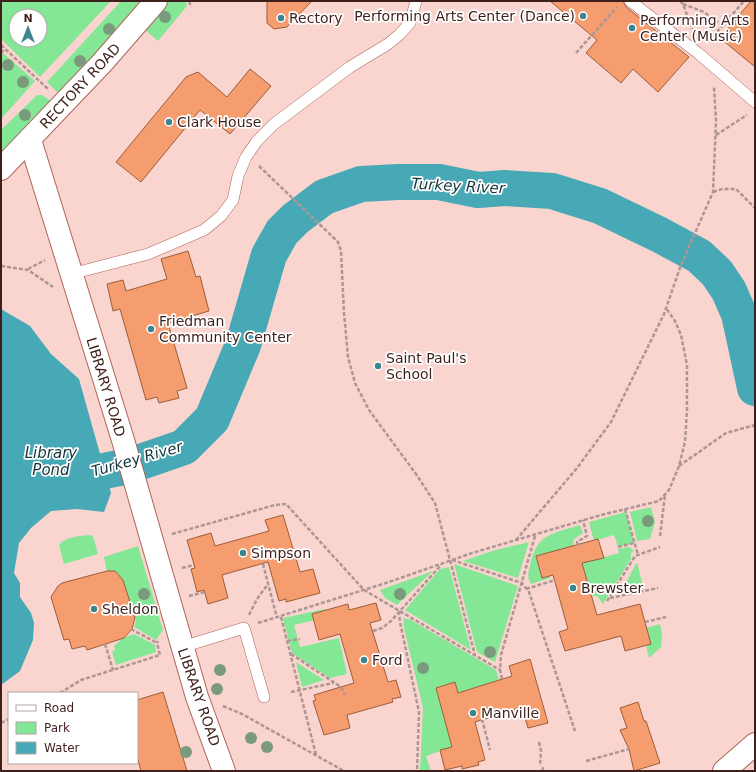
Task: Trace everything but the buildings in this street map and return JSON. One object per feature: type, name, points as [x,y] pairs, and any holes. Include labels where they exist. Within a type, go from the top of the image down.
[{"type":"street","name":"RECTORY ROAD","points":[[1,169],[30,140],[156,1]]},
{"type":"street","name":"LIBRARY ROAD","points":[[30,140],[122,440],[197,697],[224,771]]},
{"type":"street","points":[[724,771],[755,744]]},
{"type":"lane","points":[[71,274],[148,254],[204,230],[221,216],[233,200],[238,176],[248,154],[274,124],[350,66],[388,44],[399,35],[410,23],[416,1]]},
{"type":"lane","points":[[630,1],[700,51],[713,66],[755,102]]},
{"type":"lane","points":[[182,647],[244,628],[264,697]]},
{"type":"path","points":[[189,1],[190,7]]},
{"type":"path","points":[[680,1],[683,4],[704,12],[723,26]]},
{"type":"path","points":[[683,4],[700,51],[744,1]]},
{"type":"path","points":[[576,53],[618,6]]},
{"type":"path","points":[[1,45],[41,84],[64,103]]},
{"type":"path","points":[[1,53],[5,49]]},
{"type":"path","points":[[516,541],[558,488],[577,468],[611,422],[666,308],[680,265],[713,192],[716,136],[713,66]]},
{"type":"path","points":[[716,136],[748,114]]},
{"type":"path","points":[[248,154],[338,242],[341,251],[344,321],[348,358],[355,383],[369,410],[416,474],[435,503],[475,655]]},
{"type":"path","points":[[713,192],[722,189],[736,189],[755,208]]},
{"type":"path","points":[[1,266],[28,270],[48,259]]},
{"type":"path","points":[[244,628],[450,561],[583,520],[658,501],[669,490],[679,466],[685,442],[688,410],[687,365],[681,335],[675,321],[666,308]]},
{"type":"path","points":[[679,466],[726,433],[755,425]]},
{"type":"path","points":[[660,536],[665,495]]},
{"type":"path","points":[[170,535],[275,505],[286,504],[364,590],[500,670]]},
{"type":"path","points":[[625,509],[638,556]]},
{"type":"path","points":[[578,545],[577,542],[587,536],[583,520]]},
{"type":"path","points":[[502,679],[500,670],[501,655],[535,535]]},
{"type":"path","points":[[618,547],[634,543]]},
{"type":"path","points":[[607,601],[635,556],[660,547]]},
{"type":"path","points":[[450,561],[522,582],[526,589],[575,731]]},
{"type":"path","points":[[263,564],[277,618]]},
{"type":"path","points":[[373,631],[382,628],[391,621],[399,610],[442,564]]},
{"type":"path","points":[[526,589],[555,580]]},
{"type":"path","points":[[244,628],[257,599],[268,584]]},
{"type":"path","points":[[610,598],[658,588]]},
{"type":"path","points":[[399,610],[400,622],[420,712],[417,771]]},
{"type":"path","points":[[280,617],[317,755]]},
{"type":"path","points":[[645,622],[666,617]]},
{"type":"path","points":[[131,630],[157,643]]},
{"type":"path","points":[[287,641],[300,639]]},
{"type":"path","points":[[105,644],[113,670]]},
{"type":"path","points":[[290,654],[341,687],[345,695]]},
{"type":"path","points":[[62,692],[81,680],[160,655]]},
{"type":"path","points":[[291,692],[333,682]]},
{"type":"path","points":[[197,697],[242,714],[344,771]]},
{"type":"path","points":[[482,719],[490,750]]},
{"type":"path","points":[[539,742],[541,751],[540,766]]},
{"type":"path","points":[[586,761],[629,749]]},
{"type":"path","points":[[542,771],[544,766]]},
{"type":"shaded area","name":"Saint Paul's School","points":[[1,1],[755,1],[755,771],[1,771]]},
{"type":"green space","points":[[1,1],[111,1],[40,77],[10,48],[48,48],[48,8],[8,8],[8,46],[1,39]]},
{"type":"green space","points":[[121,1],[145,1],[60,95],[47,82]]},
{"type":"green space","points":[[168,1],[186,1],[187,6],[158,41],[143,28]]},
{"type":"green space","points":[[3,53],[35,81],[1,119],[1,55]]},
{"type":"green space","points":[[37,95],[42,95],[53,102],[1,155],[1,130]]},
{"type":"green space","points":[[651,507],[655,522],[650,539],[637,541],[630,512]]},
{"type":"green space","points":[[626,512],[634,543],[618,547],[614,535],[594,541],[589,522]]},
{"type":"green space","points":[[580,525],[583,533],[573,540],[574,546],[536,557],[542,578],[550,575],[550,578],[531,584],[528,573],[533,554],[537,547],[547,536]]},
{"type":"green space","points":[[77,536],[93,536],[98,554],[64,564],[59,545],[65,540]]},
{"type":"green space","points":[[529,542],[518,578],[463,561],[492,551]]},
{"type":"green space","points":[[138,546],[163,630],[156,640],[134,627],[136,621],[122,578],[119,579],[115,571],[107,571],[104,557]]},
{"type":"green space","points":[[629,547],[634,551],[631,553],[631,559],[603,604],[597,596],[592,596],[582,563],[619,553],[618,549]]},
{"type":"green space","points":[[637,562],[643,587],[622,590]]},
{"type":"green space","points":[[454,564],[518,586],[495,662],[477,652]]},
{"type":"green space","points":[[449,567],[471,650],[405,610],[440,569]]},
{"type":"green space","points":[[433,571],[397,605],[385,598],[380,590]]},
{"type":"green space","points":[[325,609],[327,617],[294,625],[300,647],[339,638],[347,674],[330,678],[292,653],[283,618]]},
{"type":"green space","points":[[403,618],[411,620],[496,670],[499,680],[458,693],[454,682],[436,688],[452,747],[426,756],[431,771],[420,771],[423,708]]},
{"type":"green space","points":[[660,624],[662,634],[661,647],[649,658],[646,645],[646,628]]},
{"type":"green space","points":[[134,634],[155,645],[156,652],[116,665],[112,652],[115,650],[114,646],[123,638]]},
{"type":"green space","points":[[296,662],[324,680],[302,687]]},
{"type":"water","name":"Library Pond","points":[[1,309],[30,326],[51,354],[79,379],[111,493],[104,512],[77,509],[51,511],[31,528],[19,543],[14,573],[20,583],[20,597],[31,613],[34,623],[33,640],[20,671],[1,685]]},
{"type":"waterway","name":"Turkey River","points":[[1,484],[104,471],[129,466],[184,447],[212,419],[243,345],[269,255],[282,232],[295,219],[324,197],[361,184],[439,182],[478,190],[505,188],[552,191],[600,206],[660,235],[699,256],[717,273],[729,291],[739,314],[755,388]]},
{"type":"place","name":"Performing Arts Center (Dance)","points":[[583,16]]},
{"type":"place","name":"Rectory","points":[[281,18]]},
{"type":"place","name":"Performing Arts Center (Music)","points":[[632,28]]},
{"type":"place","name":"Clark House","points":[[169,122]]},
{"type":"place","name":"Friedman Community Center","points":[[151,329]]},
{"type":"place","name":"Saint Paul's School","points":[[378,366]]},
{"type":"place","name":"Simpson","points":[[243,553]]},
{"type":"place","name":"Brewster","points":[[573,588]]},
{"type":"place","name":"Sheldon","points":[[94,609]]},
{"type":"place","name":"Ford","points":[[364,660]]},
{"type":"place","name":"Manville","points":[[473,713]]}]
